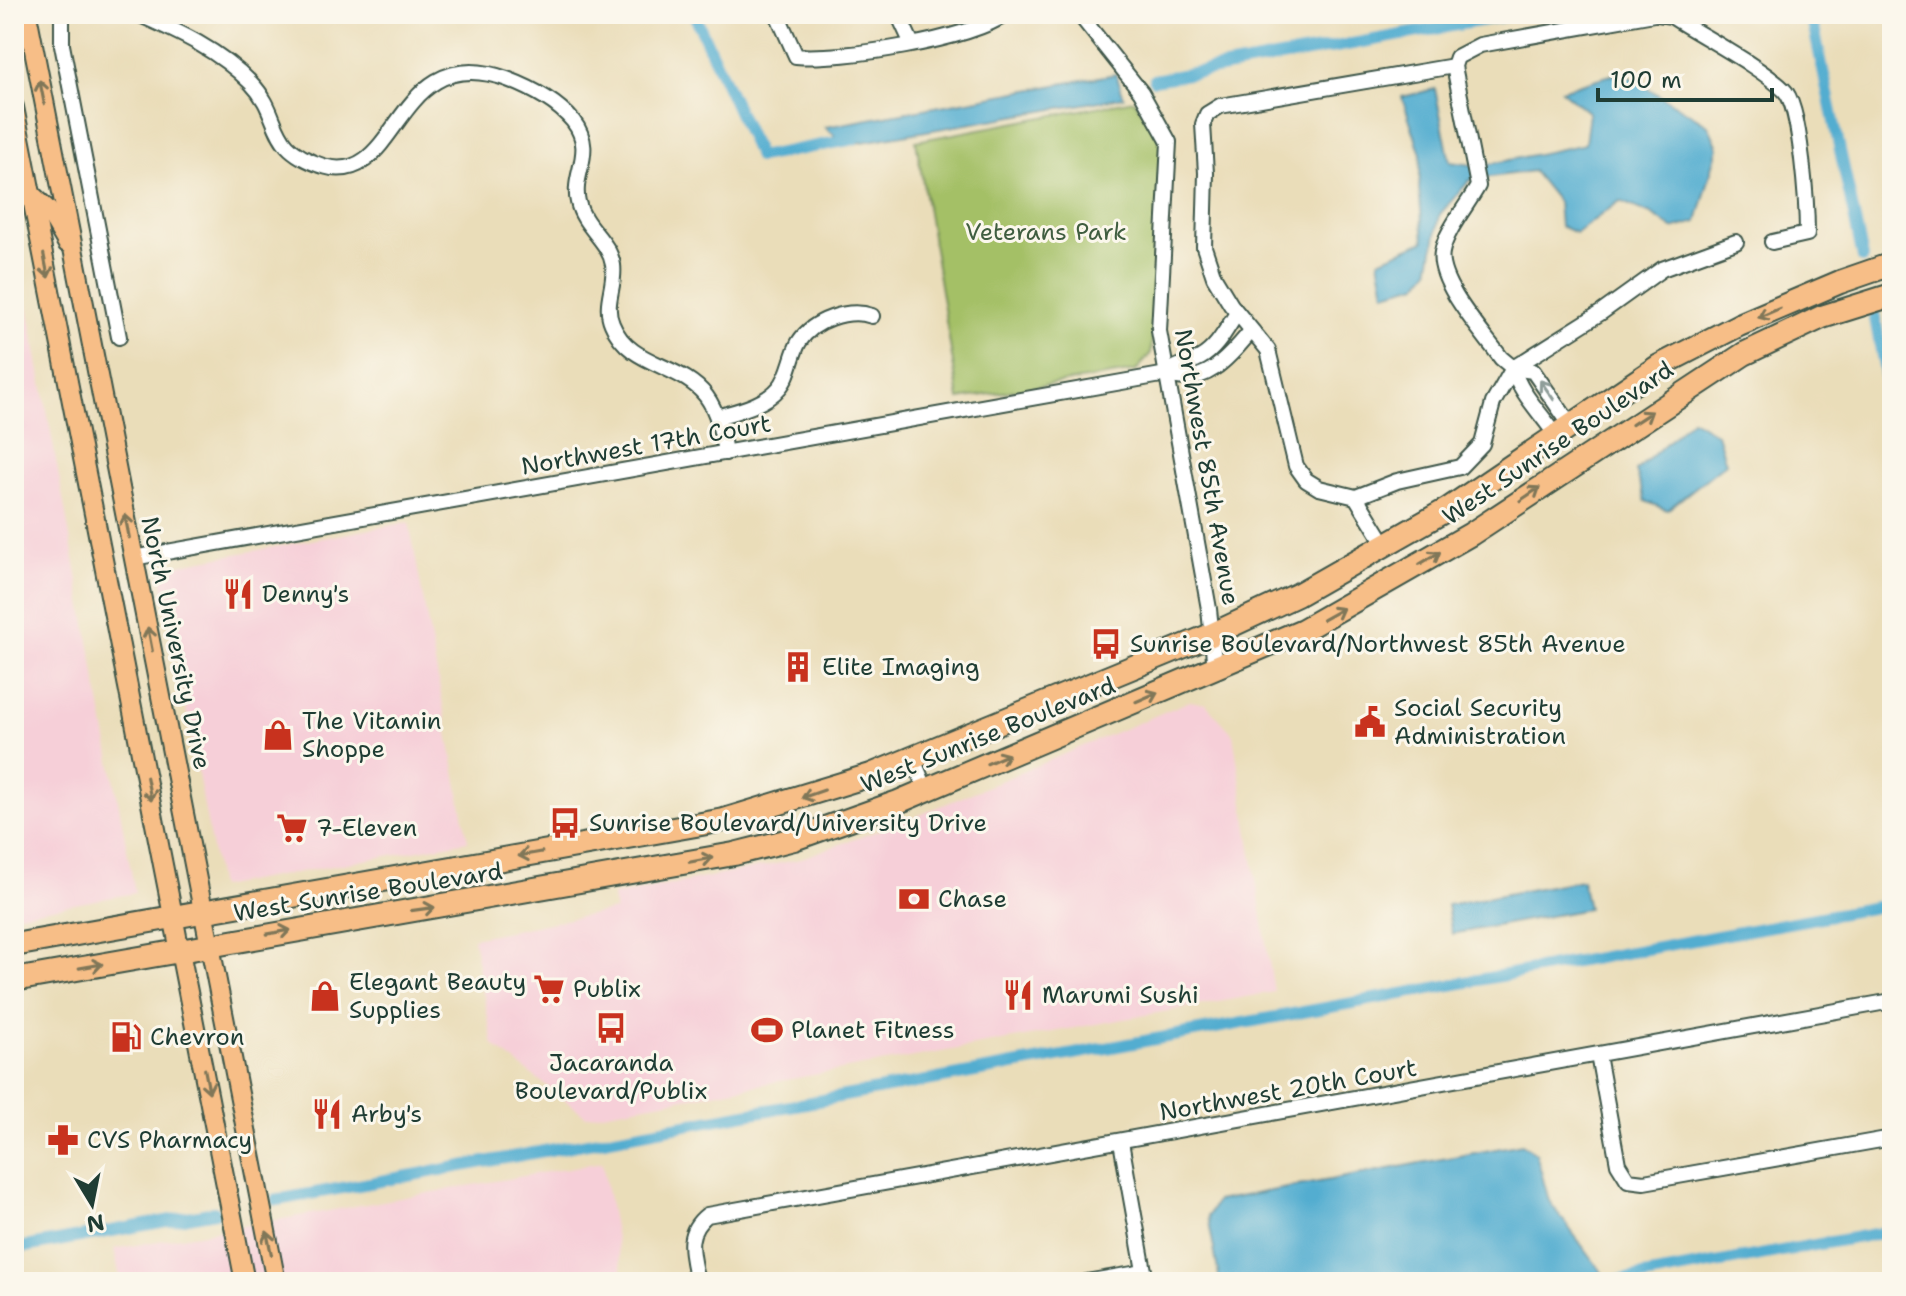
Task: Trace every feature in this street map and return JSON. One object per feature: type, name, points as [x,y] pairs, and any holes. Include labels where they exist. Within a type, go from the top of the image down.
[{"type":"highway","name":"West Sunrise Boulevard","points":[[14,945],[724,820],[782,805],[913,759],[1211,635],[1297,595],[1386,546],[1564,432],[1659,366],[1739,325],[1840,282],[1892,264]]},
{"type":"highway","name":"West Sunrise Boulevard","points":[[14,980],[734,854],[794,839],[926,790],[1303,630],[1471,534],[1695,383],[1744,354],[1836,313],[1892,295]]},
{"type":"main road","name":"North University Drive","points":[[27,14],[276,1282]]},
{"type":"main road","points":[[14,107],[101,536],[245,1282]]},
{"type":"main road","points":[[31,194],[48,210],[73,252]]},
{"type":"main road","points":[[101,536],[118,553],[133,558]]},
{"type":"main road","points":[[106,569],[123,574],[143,603]]},
{"type":"street","points":[[62,14],[62,45],[119,337]]},
{"type":"street","points":[[138,14],[208,47],[258,91],[282,142],[292,151],[328,167],[363,160],[378,148],[414,98],[430,82],[469,72],[503,77],[552,101],[574,123],[581,137],[584,157],[577,200],[581,213],[612,259],[608,315],[618,339],[627,350],[699,388],[717,417],[725,453]]},
{"type":"street","points":[[777,14],[796,56],[818,58],[912,44],[994,22],[1006,14]]},
{"type":"street","points":[[898,14],[912,44]]},
{"type":"street","name":"Northwest 85th Avenue","points":[[1079,14],[1141,92],[1169,142],[1159,331],[1215,669]]},
{"type":"street","points":[[1564,432],[1518,386],[1513,368],[1501,358],[1444,274],[1441,254],[1445,243],[1478,186],[1454,66],[1457,57],[1480,45],[1656,14],[1671,16],[1787,91],[1796,120],[1807,234],[1772,242]]},
{"type":"street","points":[[1454,66],[1220,106],[1207,114],[1203,124],[1206,173],[1204,247],[1214,277],[1237,313],[1268,350],[1296,466],[1306,480],[1319,488],[1356,497],[1397,481],[1460,467],[1470,461],[1482,444],[1493,403],[1513,368],[1602,312],[1662,269],[1736,242]]},
{"type":"street","points":[[717,417],[772,395],[785,379],[798,344],[814,328],[844,314],[860,312],[872,316]]},
{"type":"street","points":[[1237,313],[1213,347],[1201,358],[1175,366],[1167,374],[1177,379],[1217,369],[1251,331]]},
{"type":"street","name":"Northwest 17th Court","points":[[133,558],[1167,374]]},
{"type":"street","points":[[1356,497],[1386,546]]},
{"type":"street","points":[[913,759],[926,790]]},
{"type":"street","name":"Northwest 20th Court","points":[[697,1282],[690,1242],[694,1225],[707,1215],[1892,1001]]},
{"type":"street","points":[[1598,1055],[1618,1164],[1628,1180],[1644,1182],[1892,1138]]},
{"type":"street","points":[[1086,1282],[1145,1277],[1121,1142]]},
{"type":"shaded area","points":[[14,230],[135,893],[14,915]]},
{"type":"shaded area","points":[[409,522],[468,841],[219,887],[160,568]]},
{"type":"shaded area","points":[[1190,701],[1206,704],[1233,734],[1274,992],[586,1116],[493,1045],[473,938],[615,910],[613,896],[796,860],[905,821]]},
{"type":"shaded area","points":[[602,1162],[624,1282],[121,1282],[114,1249]]},
{"type":"green space","name":"Veterans Park","points":[[1134,100],[1164,142],[1165,166],[1151,353],[1136,371],[959,399],[916,141]]},
{"type":"water","points":[[1621,72],[1708,125],[1718,147],[1697,222],[1673,229],[1651,214],[1620,201],[1576,233],[1560,226],[1558,202],[1533,171],[1470,180],[1440,214],[1429,270],[1418,284],[1385,293],[1379,260],[1424,241],[1419,189],[1421,154],[1402,97],[1435,89],[1450,162],[1481,166],[1585,144],[1589,113],[1561,90]]},
{"type":"water","points":[[1116,74],[1124,97],[845,145],[825,127]]},
{"type":"water","points":[[1692,419],[1717,434],[1726,463],[1667,510],[1645,501],[1636,471]]},
{"type":"water","points":[[1582,880],[1588,909],[1452,934],[1447,905]]},
{"type":"water","points":[[1522,1144],[1536,1153],[1549,1201],[1609,1282],[1220,1282],[1208,1216],[1217,1201]]},
{"type":"waterway","points":[[694,14],[759,157],[854,139]]},
{"type":"waterway","points":[[1154,80],[1517,14]]},
{"type":"waterway","points":[[1811,14],[1863,258]]},
{"type":"waterway","points":[[1874,313],[1892,409]]},
{"type":"waterway","points":[[277,1200],[1892,904]]},
{"type":"waterway","points":[[14,1249],[215,1212]]},
{"type":"waterway","points":[[1611,1282],[1892,1231]]},
{"type":"place","name":"Denny's","points":[[238,594]]},
{"type":"place","name":"Sunrise Boulevard/Northwest 85th Avenue","points":[[1106,644]]},
{"type":"place","name":"Elite Imaging","points":[[798,667]]},
{"type":"place","name":"Social Security Administration","points":[[1370,722]]},
{"type":"place","name":"The Vitamin Shoppe","points":[[278,735]]},
{"type":"place","name":"Sunrise Boulevard/University Drive","points":[[565,823]]},
{"type":"place","name":"7-Eleven","points":[[292,828]]},
{"type":"place","name":"Chase","points":[[914,899]]},
{"type":"place","name":"Publix","points":[[549,989]]},
{"type":"place","name":"Marumi Sushi","points":[[1018,995]]},
{"type":"place","name":"Elegant Beauty Supplies","points":[[325,996]]},
{"type":"place","name":"Jacaranda Boulevard/Publix","points":[[611,1028]]},
{"type":"place","name":"Planet Fitness","points":[[767,1030]]},
{"type":"place","name":"Chevron","points":[[126,1037]]},
{"type":"place","name":"Arby's","points":[[327,1114]]},
{"type":"place","name":"CVS Pharmacy","points":[[63,1140]]}]
